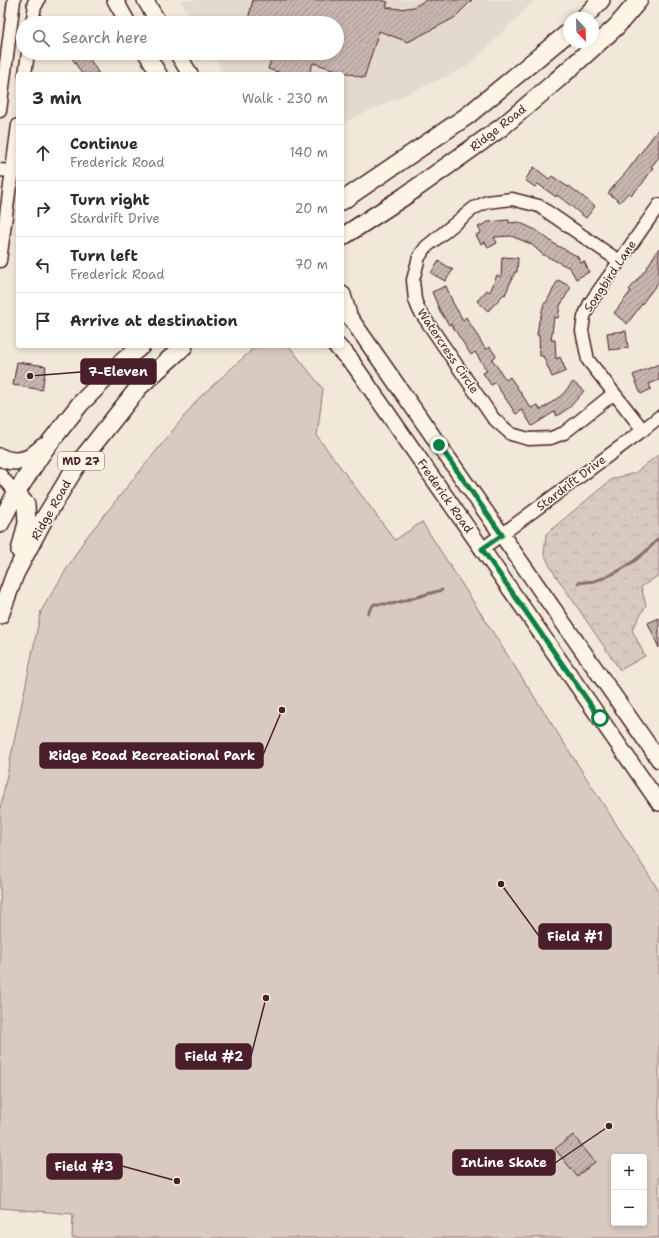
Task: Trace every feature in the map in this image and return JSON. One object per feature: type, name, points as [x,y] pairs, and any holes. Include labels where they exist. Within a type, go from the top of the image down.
[{"type":"highway","points":[[590,12],[601,0]]},
{"type":"highway","name":"Ridge Road","points":[[344,235],[405,196],[502,127],[616,27],[639,0]]},
{"type":"highway","points":[[344,199],[467,116],[563,37]]},
{"type":"highway","points":[[344,191],[363,186]]},
{"type":"highway","points":[[344,248],[366,221]]},
{"type":"highway","name":"MD 27","points":[[1,520],[16,493],[52,440],[80,404],[123,361],[139,348]]},
{"type":"highway","name":"Ridge Road","points":[[0,615],[15,574],[44,519],[76,468],[139,387],[182,348]]},
{"type":"highway","points":[[167,361],[189,348]]},
{"type":"highway","points":[[339,348],[351,361]]},
{"type":"highway","points":[[0,457],[14,461],[29,458],[52,440]]},
{"type":"highway","points":[[15,574],[27,522],[26,505],[16,493]]},
{"type":"main road","points":[[145,0],[155,16]]},
{"type":"main road","points":[[116,2],[124,16]]},
{"type":"main road","points":[[150,60],[157,72]]},
{"type":"main road","points":[[181,60],[189,72]]},
{"type":"main road","name":"Frederick Road","points":[[345,310],[659,760]]},
{"type":"main road","name":"Frederick Road","points":[[342,348],[659,803]]},
{"type":"street","points":[[0,111],[14,0]]},
{"type":"street","points":[[33,16],[36,2]]},
{"type":"street","points":[[25,72],[27,60]]},
{"type":"street","points":[[0,261],[10,172],[16,137]]},
{"type":"street","name":"Watercress Circle","points":[[613,394],[564,433],[552,438],[529,439],[511,434],[493,418],[419,310],[415,300],[413,280],[419,257],[426,246],[474,208],[487,202],[512,199],[539,206],[619,261]]},
{"type":"street","name":"Songbird Lane","points":[[643,430],[613,394],[588,360],[582,331],[584,317],[590,303],[659,205]]},
{"type":"street","name":"Stardrift Drive","points":[[482,549],[659,417]]},
{"type":"street","points":[[0,474],[16,493]]},
{"type":"shaded area","points":[[180,0],[535,0],[467,67],[344,122],[344,72],[223,72],[216,60],[344,60],[344,16],[190,16]]},
{"type":"green space","points":[[254,348],[291,348],[323,389],[317,436],[395,540],[422,522],[659,891],[659,1238],[72,1238],[73,1214],[0,1208],[0,809],[41,611],[85,539],[199,398]]},
{"type":"green space","points":[[659,454],[659,575],[641,587],[646,605],[632,630],[645,656],[620,670],[552,570],[544,554],[546,534],[612,479],[635,473]]},
{"type":"building","points":[[253,0],[381,0],[388,2],[386,7],[400,9],[414,7],[426,0],[472,0],[454,18],[408,42],[379,31],[364,78],[313,63],[310,72],[278,72],[268,69],[271,60],[344,60],[344,16],[249,16]]},
{"type":"building","points":[[73,60],[90,60],[98,72],[81,72]]},
{"type":"building","points":[[659,128],[659,157],[651,167],[653,168],[642,184],[631,195],[628,193],[620,202],[608,193],[628,170]]},
{"type":"building","points":[[534,167],[549,179],[552,176],[568,187],[569,186],[595,206],[586,218],[557,195],[556,197],[538,184],[535,187],[525,180]]},
{"type":"building","points":[[509,220],[509,223],[518,222],[536,230],[556,245],[577,256],[581,263],[584,261],[589,272],[576,279],[570,268],[542,254],[531,244],[511,236],[494,237],[497,243],[488,248],[485,242],[481,244],[476,235],[481,232],[478,227],[488,222]]},
{"type":"building","points":[[659,248],[659,281],[627,324],[614,313],[631,291],[629,290],[646,269]]},
{"type":"building","points":[[502,257],[518,258],[517,272],[515,272],[505,295],[504,294],[488,311],[477,301],[487,290],[490,292],[497,275],[501,277]]},
{"type":"building","points":[[439,261],[453,270],[445,281],[431,273]]},
{"type":"building","points":[[558,280],[571,287],[560,306],[558,318],[554,317],[551,340],[555,340],[556,359],[560,357],[566,371],[552,377],[543,356],[540,356],[539,335],[537,335],[539,320],[544,303],[546,303]]},
{"type":"building","points":[[446,286],[453,303],[463,320],[466,317],[486,350],[490,347],[496,356],[492,359],[506,380],[510,377],[531,408],[537,405],[541,410],[562,395],[573,382],[584,391],[570,407],[557,416],[554,412],[532,426],[522,410],[516,414],[495,383],[491,385],[483,373],[487,371],[475,352],[471,355],[451,324],[449,325],[440,311],[432,292]]},
{"type":"building","points":[[626,331],[628,348],[609,350],[607,333]]},
{"type":"building","points":[[17,362],[46,366],[42,390],[13,385]]},
{"type":"building","points":[[659,364],[659,380],[649,384],[651,389],[641,394],[633,375]]},
{"type":"building","points":[[659,618],[659,648],[648,623]]},
{"type":"building","points":[[573,1135],[595,1162],[577,1176],[555,1149]]},
{"type":"waterway","points":[[578,583],[594,581],[612,574],[638,558],[659,538]]},
{"type":"waterway","points":[[368,613],[374,604],[392,604],[442,590]]},
{"type":"place","name":"7-Eleven","points":[[30,376]]},
{"type":"place","name":"Ridge Road Recreational Park","points":[[282,710]]},
{"type":"place","name":"Field #1","points":[[501,884]]},
{"type":"place","name":"Field #2","points":[[266,998]]},
{"type":"place","name":"InLine Skate","points":[[609,1126]]},
{"type":"place","name":"Field #3","points":[[177,1181]]},
{"type":"route","points":[[439,445],[502,535],[482,549],[600,718]]}]
